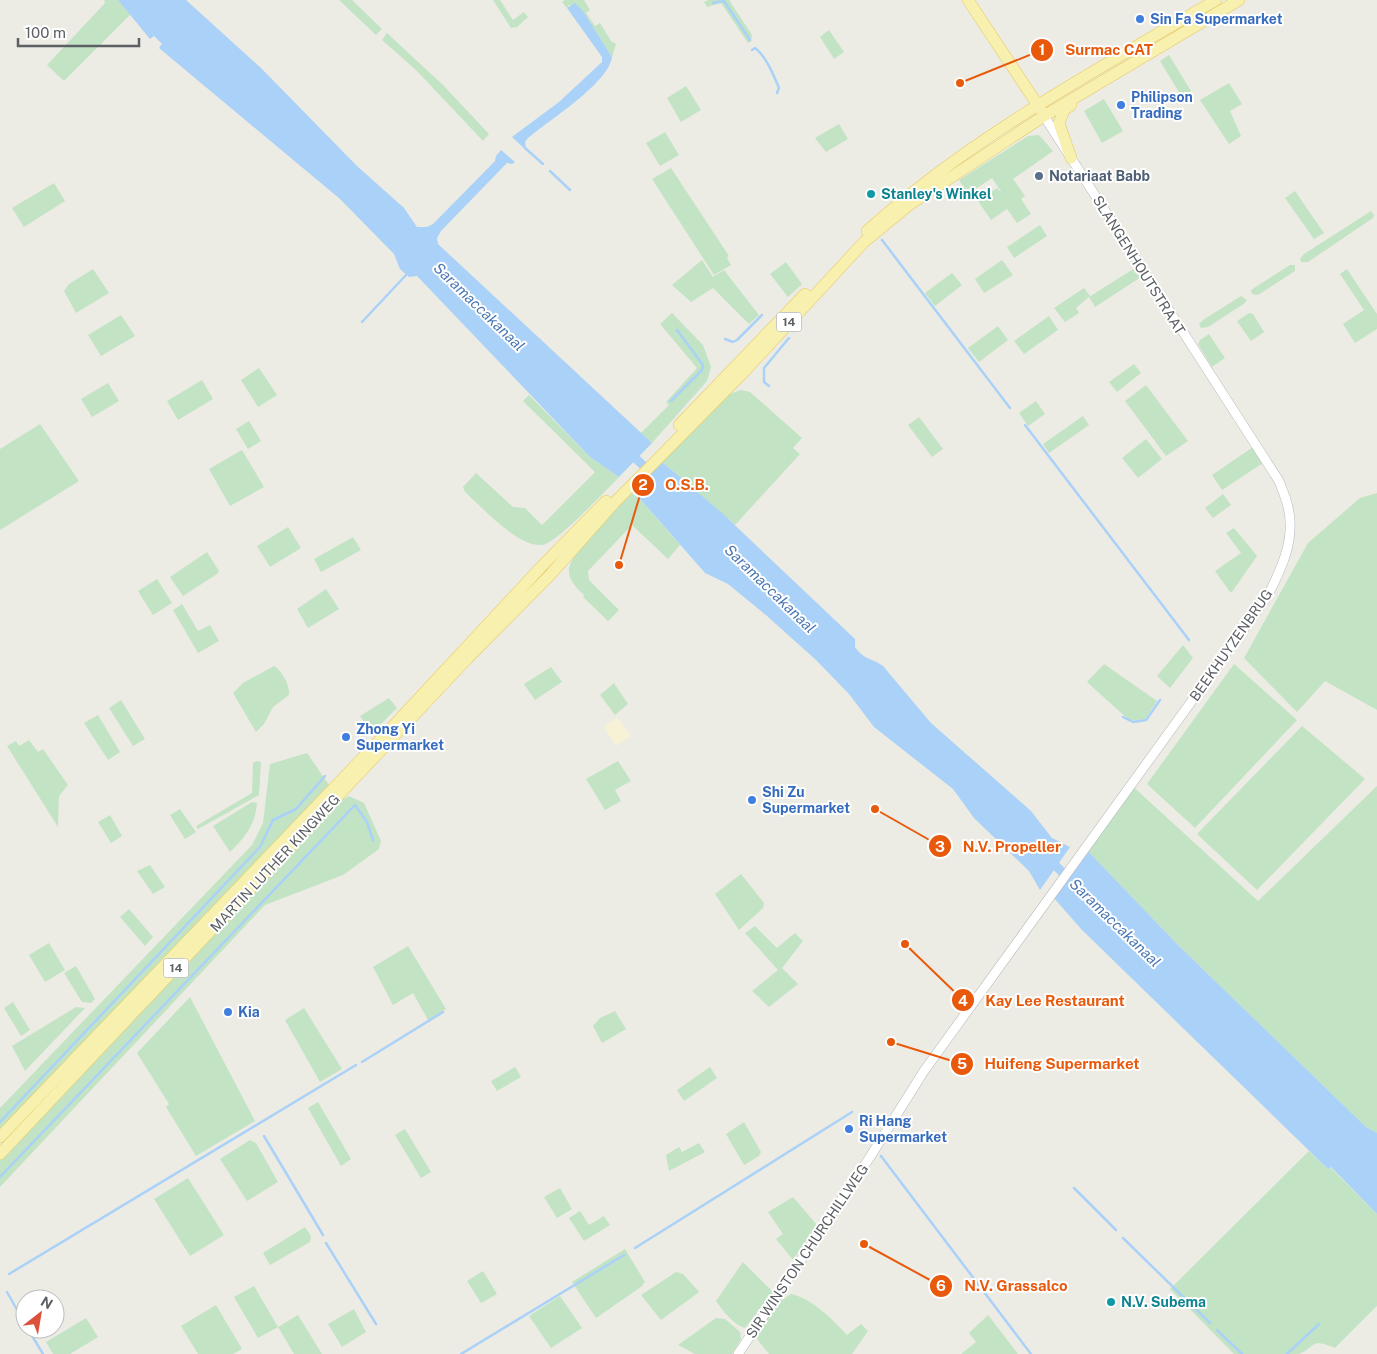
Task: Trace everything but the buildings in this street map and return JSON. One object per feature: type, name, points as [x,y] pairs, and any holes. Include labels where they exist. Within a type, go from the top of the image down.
[{"type":"main road","name":"SLANGENHOUTSTRAAT","points":[[968,0],[1044,116]]},
{"type":"main road","name":"14","points":[[546,570],[860,236],[902,200],[951,162],[1038,105],[1216,0]]},
{"type":"main road","name":"14","points":[[670,439],[741,375],[864,242],[909,205],[1044,116],[1239,0]]},
{"type":"main road","points":[[1071,158],[1060,131],[1059,123],[1061,116],[1069,105],[1102,81]]},
{"type":"main road","name":"MARTIN LUTHER KINGWEG","points":[[0,1137],[396,723],[546,570]]},
{"type":"main road","name":"MARTIN LUTHER KINGWEG","points":[[0,1154],[467,659],[546,570]]},
{"type":"street","name":"SLANGENHOUTSTRAAT","points":[[1044,116],[1167,306],[1180,330],[1265,457],[1278,481],[1289,508]]},
{"type":"street","name":"BEEKHUYZENBRUG","points":[[938,1052],[1267,597],[1287,551],[1289,508]]},
{"type":"street","name":"SIR WINSTON CHURCHILLWEG","points":[[738,1354],[938,1052]]},
{"type":"green space","points":[[104,0],[118,0],[131,14],[64,81],[47,65],[105,3]]},
{"type":"green space","points":[[339,0],[352,0],[382,29],[376,35]]},
{"type":"green space","points":[[493,0],[500,0],[513,20],[524,12],[528,17],[517,27],[511,28]]},
{"type":"green space","points":[[565,0],[584,0],[590,10],[586,13],[595,26],[600,23],[611,41],[616,44],[612,57],[583,11],[569,5],[567,8],[562,2]]},
{"type":"green space","points":[[708,0],[729,0],[752,35],[751,41],[748,43],[721,3],[707,7],[704,2]]},
{"type":"green space","points":[[829,30],[844,52],[834,59],[820,37]]},
{"type":"green space","points":[[387,33],[443,85],[489,134],[483,141],[416,70],[382,40]]},
{"type":"green space","points":[[1169,55],[1191,91],[1182,97],[1160,61]]},
{"type":"green space","points":[[1229,83],[1242,104],[1230,111],[1241,136],[1229,144],[1200,100]]},
{"type":"green space","points":[[686,86],[701,110],[681,122],[667,98]]},
{"type":"green space","points":[[1104,99],[1123,131],[1102,143],[1084,111]]},
{"type":"green space","points":[[839,124],[848,139],[826,152],[815,138]]},
{"type":"green space","points":[[665,132],[679,155],[660,166],[646,143]]},
{"type":"green space","points":[[1039,135],[1053,151],[1013,179],[1025,196],[1021,199],[1031,214],[1017,223],[1007,209],[991,220],[978,201],[997,188],[1002,193],[992,178],[968,194],[959,180],[1028,136]]},
{"type":"green space","points":[[671,168],[729,256],[727,258],[731,265],[714,275],[652,179]]},
{"type":"green space","points":[[54,183],[65,201],[24,227],[12,208]]},
{"type":"green space","points":[[1295,191],[1324,233],[1314,239],[1285,198]]},
{"type":"green space","points":[[1371,211],[1374,215],[1373,218],[1308,262],[1301,262],[1300,259],[1304,254]]},
{"type":"green space","points":[[1040,225],[1047,236],[1014,258],[1007,247]]},
{"type":"green space","points":[[702,260],[713,277],[724,270],[759,315],[749,324],[713,288],[691,302],[672,285]]},
{"type":"green space","points":[[1002,260],[1013,275],[984,293],[975,279]]},
{"type":"green space","points":[[786,262],[802,284],[788,297],[770,274]]},
{"type":"green space","points":[[1290,265],[1295,265],[1295,271],[1258,295],[1252,294],[1251,290]]},
{"type":"green space","points":[[1135,268],[1141,277],[1095,307],[1089,297]]},
{"type":"green space","points":[[93,269],[109,293],[76,313],[64,291],[69,284]]},
{"type":"green space","points":[[1347,269],[1377,314],[1377,329],[1355,343],[1343,324],[1364,310],[1340,274]]},
{"type":"green space","points":[[952,273],[962,285],[935,306],[925,293]]},
{"type":"green space","points":[[1084,288],[1090,296],[1076,308],[1079,313],[1065,322],[1054,308]]},
{"type":"green space","points":[[1241,296],[1247,300],[1245,303],[1208,327],[1201,328],[1199,324],[1203,320]]},
{"type":"green space","points":[[672,313],[703,345],[711,367],[707,381],[652,443],[641,433],[669,405],[666,402],[697,368],[660,324]]},
{"type":"green space","points":[[1249,313],[1253,314],[1264,332],[1251,341],[1237,321]]},
{"type":"green space","points":[[121,315],[135,336],[101,356],[88,335]]},
{"type":"green space","points":[[1049,316],[1058,330],[1024,354],[1014,341]]},
{"type":"green space","points":[[998,326],[1008,340],[979,362],[968,348]]},
{"type":"green space","points":[[1209,334],[1225,358],[1212,367],[1198,344],[1200,340]]},
{"type":"green space","points":[[1134,364],[1141,373],[1117,392],[1109,382]]},
{"type":"green space","points":[[259,368],[277,395],[258,407],[241,380]]},
{"type":"green space","points":[[202,380],[213,399],[178,420],[167,401]]},
{"type":"green space","points":[[108,383],[119,401],[92,417],[81,399]]},
{"type":"green space","points":[[1146,385],[1188,441],[1166,456],[1125,401]]},
{"type":"green space","points":[[741,390],[750,392],[802,438],[793,448],[800,454],[735,525],[662,462],[727,395]]},
{"type":"green space","points":[[529,395],[590,457],[619,477],[558,536],[542,545],[532,544],[511,533],[490,516],[465,492],[463,487],[476,473],[513,507],[525,508],[542,525],[595,472],[523,401]]},
{"type":"green space","points":[[1036,401],[1045,414],[1028,426],[1019,413]]},
{"type":"green space","points":[[1083,416],[1089,425],[1049,453],[1043,444]]},
{"type":"green space","points":[[919,417],[943,449],[932,457],[908,425]]},
{"type":"green space","points":[[249,421],[261,441],[248,449],[236,429]]},
{"type":"green space","points":[[40,424],[79,481],[0,530],[0,449]]},
{"type":"green space","points":[[1146,439],[1162,459],[1138,478],[1122,458]]},
{"type":"green space","points":[[1253,447],[1263,463],[1222,490],[1212,475]]},
{"type":"green space","points":[[242,450],[264,487],[230,506],[209,469]]},
{"type":"green space","points":[[634,492],[680,545],[668,559],[632,525],[588,571],[589,580],[619,610],[608,621],[583,597],[584,595],[571,580],[569,569],[578,551],[587,540]]},
{"type":"green space","points":[[1377,493],[1377,710],[1325,681],[1297,712],[1244,658],[1308,543],[1360,498]]},
{"type":"green space","points":[[1223,494],[1231,505],[1213,518],[1205,508]]},
{"type":"green space","points":[[288,527],[301,548],[270,567],[257,546]]},
{"type":"green space","points":[[1234,528],[1257,556],[1232,592],[1230,592],[1215,571],[1241,553],[1226,533]]},
{"type":"green space","points":[[353,537],[361,550],[321,572],[314,559]]},
{"type":"green space","points":[[207,552],[219,571],[183,596],[170,577]]},
{"type":"green space","points":[[157,579],[172,603],[153,615],[138,591]]},
{"type":"green space","points":[[326,589],[339,609],[308,628],[297,609]]},
{"type":"green space","points":[[182,604],[198,631],[210,625],[219,641],[198,653],[173,610]]},
{"type":"green space","points":[[1183,645],[1193,658],[1170,688],[1157,676]]},
{"type":"green space","points":[[1104,664],[1157,701],[1145,719],[1130,721],[1087,682]]},
{"type":"green space","points":[[1234,664],[1297,720],[1195,828],[1147,784]]},
{"type":"green space","points":[[274,666],[285,679],[289,695],[273,707],[264,724],[256,732],[233,693],[243,683]]},
{"type":"green space","points":[[551,667],[562,682],[535,700],[524,684]]},
{"type":"green space","points":[[614,683],[628,704],[615,715],[600,695]]},
{"type":"green space","points":[[389,698],[397,708],[372,733],[360,716]]},
{"type":"green space","points":[[121,700],[145,739],[133,746],[109,708]]},
{"type":"green space","points":[[98,715],[120,752],[108,760],[84,723]]},
{"type":"green space","points":[[1302,726],[1365,779],[1257,890],[1197,834]]},
{"type":"green space","points":[[29,740],[38,752],[43,749],[68,785],[59,796],[58,827],[7,746],[16,741],[19,746]]},
{"type":"green space","points":[[307,753],[329,785],[0,1134],[0,1108],[252,845],[263,823],[270,764]]},
{"type":"green space","points":[[618,761],[631,781],[615,790],[621,801],[605,810],[586,779]]},
{"type":"green space","points":[[261,762],[259,795],[198,829],[196,826],[252,793],[253,763]]},
{"type":"green space","points":[[1128,782],[1258,901],[1377,786],[1377,1133],[1366,1127],[1179,946],[1083,846]]},
{"type":"green space","points":[[349,796],[364,803],[381,841],[379,849],[343,875],[265,905],[0,1187],[0,1159],[340,801]]},
{"type":"green space","points":[[252,802],[257,803],[252,825],[245,836],[230,852],[213,826]]},
{"type":"green space","points":[[180,809],[196,832],[185,839],[170,815]]},
{"type":"green space","points":[[110,815],[122,836],[111,843],[98,822]]},
{"type":"green space","points":[[150,865],[165,887],[153,894],[137,871]]},
{"type":"green space","points":[[741,874],[764,903],[763,908],[739,930],[715,894]]},
{"type":"green space","points":[[129,909],[153,937],[145,946],[120,917]]},
{"type":"green space","points":[[755,926],[777,948],[795,933],[803,941],[782,968],[798,984],[769,1007],[752,991],[778,970],[745,933]]},
{"type":"green space","points":[[49,943],[65,970],[45,982],[29,955]]},
{"type":"green space","points":[[408,946],[446,1009],[428,1020],[413,993],[393,1005],[373,967]]},
{"type":"green space","points":[[76,966],[95,999],[91,1003],[82,1002],[64,973]]},
{"type":"green space","points":[[190,997],[255,1121],[196,1156],[166,1107],[169,1104],[137,1053]]},
{"type":"green space","points":[[13,1002],[30,1030],[21,1036],[4,1008]]},
{"type":"green space","points":[[76,1007],[85,1008],[25,1071],[12,1046]]},
{"type":"green space","points":[[304,1008],[342,1069],[320,1082],[285,1020]]},
{"type":"green space","points":[[615,1011],[626,1029],[602,1043],[593,1026],[600,1018]]},
{"type":"green space","points":[[515,1067],[521,1077],[497,1091],[491,1081]]},
{"type":"green space","points":[[710,1067],[717,1078],[684,1101],[677,1090]]},
{"type":"green space","points":[[318,1102],[351,1159],[341,1166],[308,1108]]},
{"type":"green space","points":[[744,1122],[761,1152],[759,1156],[744,1165],[726,1134]]},
{"type":"green space","points":[[405,1129],[431,1172],[421,1178],[395,1135]]},
{"type":"green space","points":[[250,1140],[256,1143],[278,1182],[247,1201],[220,1159]]},
{"type":"green space","points":[[699,1143],[705,1152],[669,1171],[666,1155],[679,1147],[682,1152]]},
{"type":"green space","points":[[1309,1151],[1328,1169],[1330,1167],[1377,1214],[1377,1306],[1335,1348],[1317,1343],[1299,1354],[1234,1354],[1170,1289]]},
{"type":"green space","points":[[188,1178],[224,1235],[190,1256],[154,1199]]},
{"type":"green space","points":[[560,1188],[572,1209],[557,1218],[544,1197]]},
{"type":"green space","points":[[793,1197],[817,1225],[793,1260],[776,1239],[783,1234],[768,1212]]},
{"type":"green space","points":[[580,1211],[589,1225],[604,1216],[610,1225],[584,1241],[569,1218]]},
{"type":"green space","points":[[305,1227],[311,1236],[310,1242],[270,1265],[263,1253]]},
{"type":"green space","points":[[625,1249],[645,1282],[641,1287],[596,1318],[572,1282]]},
{"type":"green space","points":[[743,1262],[773,1292],[745,1328],[733,1321],[716,1301]]},
{"type":"green space","points":[[483,1271],[497,1294],[481,1303],[467,1281]]},
{"type":"green space","points":[[676,1272],[683,1274],[699,1292],[661,1320],[641,1295]]},
{"type":"green space","points":[[254,1286],[278,1327],[258,1338],[234,1297]]},
{"type":"green space","points":[[791,1294],[814,1305],[847,1335],[861,1324],[868,1331],[852,1354],[769,1354],[757,1339],[757,1335],[775,1305]]},
{"type":"green space","points":[[560,1296],[582,1328],[551,1348],[529,1316]]},
{"type":"green space","points":[[216,1305],[242,1349],[233,1354],[198,1354],[181,1326]]},
{"type":"green space","points":[[354,1309],[366,1332],[342,1347],[328,1324]]},
{"type":"green space","points":[[298,1315],[322,1354],[294,1354],[278,1327]]},
{"type":"green space","points":[[988,1315],[1018,1354],[961,1354],[976,1342],[969,1333]]},
{"type":"green space","points":[[86,1318],[98,1337],[70,1354],[53,1354],[46,1342],[51,1339],[65,1339],[65,1331]]},
{"type":"green space","points":[[716,1318],[725,1319],[740,1332],[741,1339],[732,1354],[695,1354],[678,1345]]},
{"type":"sand","points":[[617,717],[631,736],[616,746],[604,727]]},
{"type":"water","points":[[118,0],[186,0],[261,68],[357,166],[404,208],[417,227],[427,227],[433,224],[495,161],[496,156],[501,150],[515,162],[512,164],[507,163],[441,231],[437,238],[438,244],[652,443],[619,477],[590,457],[417,276],[409,277],[400,269],[394,254],[340,199],[159,48],[162,44],[154,36],[150,39]]},
{"type":"water","points":[[575,3],[583,11],[612,57],[600,79],[589,90],[527,139],[525,142],[526,150],[512,137],[559,102],[602,62],[602,57],[567,8]]},
{"type":"water","points":[[662,462],[722,513],[855,639],[855,647],[865,657],[883,666],[931,723],[1031,811],[1052,838],[1070,847],[1040,890],[1029,871],[974,818],[953,789],[874,727],[849,694],[816,660],[767,616],[728,584],[705,573],[634,492]]},
{"type":"water","points":[[1083,846],[1179,946],[1366,1127],[1377,1133],[1377,1214],[1331,1167],[1328,1169],[1082,930],[1053,897]]},
{"type":"waterway","points":[[713,3],[724,1],[750,40]]},
{"type":"waterway","points":[[752,50],[755,48],[766,61],[779,88],[777,93]]},
{"type":"waterway","points":[[525,148],[543,164]]},
{"type":"waterway","points":[[550,171],[570,190]]},
{"type":"waterway","points":[[882,240],[1010,408]]},
{"type":"waterway","points":[[362,322],[407,274]]},
{"type":"waterway","points":[[725,339],[733,342],[737,340],[762,315]]},
{"type":"waterway","points":[[671,401],[702,370],[703,365],[677,330]]},
{"type":"waterway","points":[[769,386],[764,382],[764,368],[789,338]]},
{"type":"waterway","points":[[1025,425],[1189,640]]},
{"type":"waterway","name":"Saramaccakanaal","points":[[628,451],[651,473]]},
{"type":"waterway","points":[[1123,717],[1133,722],[1146,720],[1160,700]]},
{"type":"waterway","points":[[0,1122],[260,847],[273,820],[296,809],[325,776]]},
{"type":"waterway","points":[[0,1177],[355,805],[367,822],[373,840]]},
{"type":"waterway","name":"Saramaccakanaal","points":[[1048,858],[1071,881]]},
{"type":"waterway","points":[[362,1062],[443,1012]]},
{"type":"waterway","points":[[9,1274],[356,1065]]},
{"type":"waterway","points":[[635,1248],[852,1112]]},
{"type":"waterway","points":[[264,1136],[323,1235]]},
{"type":"waterway","points":[[881,1156],[1031,1354]]},
{"type":"waterway","points":[[1074,1188],[1116,1230]]},
{"type":"waterway","points":[[1123,1238],[1210,1323]]},
{"type":"waterway","points":[[326,1243],[376,1324]]},
{"type":"waterway","points":[[461,1354],[624,1255]]},
{"type":"waterway","points":[[7,1292],[15,1306]]},
{"type":"waterway","points":[[1287,1354],[1319,1324]]},
{"type":"waterway","points":[[1217,1330],[1242,1354]]},
{"type":"waterway","points":[[34,1339],[43,1354]]},
{"type":"place","name":"Sin Fa Supermarket","points":[[1140,19]]},
{"type":"place","name":"Surmac CAT","points":[[960,83]]},
{"type":"place","name":"Philipson Trading","points":[[1121,105]]},
{"type":"place","name":"Notariaat Babb","points":[[1039,176]]},
{"type":"place","name":"Stanley's Winkel","points":[[871,194]]},
{"type":"place","name":"O.S.B.","points":[[619,565]]},
{"type":"place","name":"Zhong Yi Supermarket","points":[[346,737]]},
{"type":"place","name":"Shi Zu Supermarket","points":[[752,800]]},
{"type":"place","name":"N.V. Propeller","points":[[875,809]]},
{"type":"place","name":"Kay Lee Restaurant","points":[[905,944]]},
{"type":"place","name":"Kia","points":[[228,1012]]},
{"type":"place","name":"Huifeng Supermarket","points":[[891,1042]]},
{"type":"place","name":"Ri Hang Supermarket","points":[[849,1129]]},
{"type":"place","name":"N.V. Grassalco","points":[[864,1244]]},
{"type":"place","name":"N.V. Subema","points":[[1111,1302]]}]
